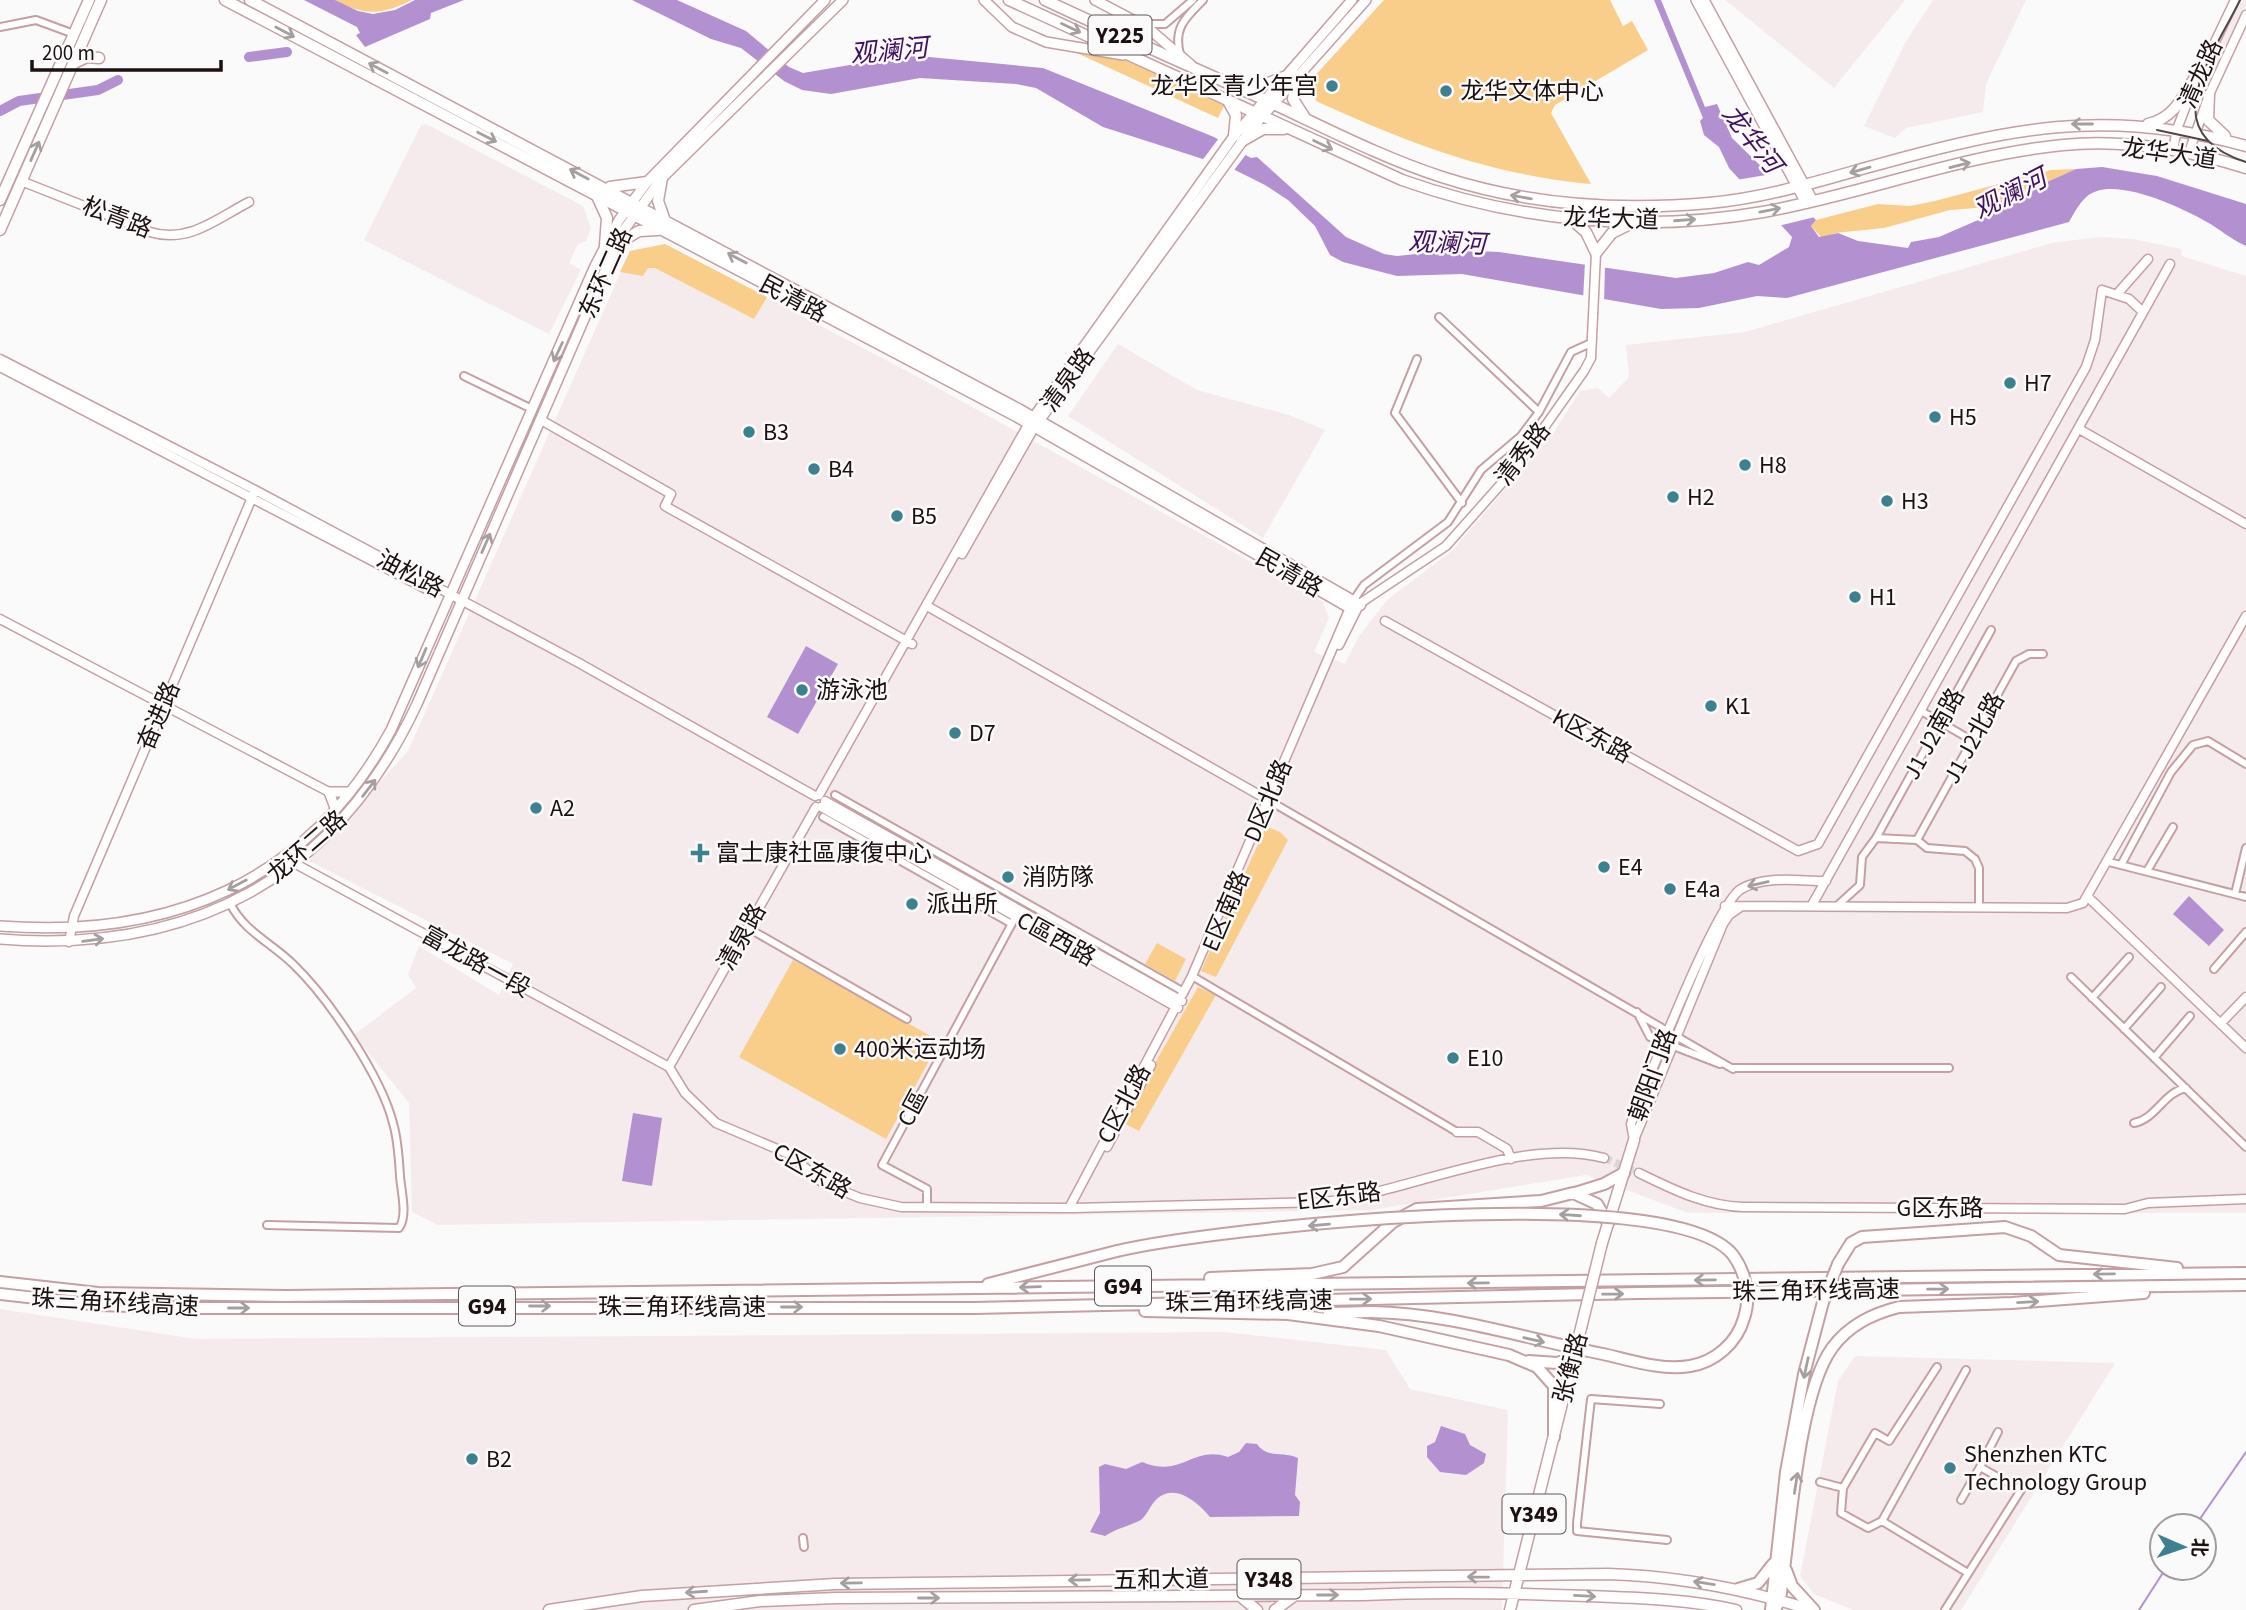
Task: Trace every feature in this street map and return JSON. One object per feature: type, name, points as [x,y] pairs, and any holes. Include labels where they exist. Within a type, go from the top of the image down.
[{"type":"highway","points":[[1069,1286],[1327,1272],[1352,1262],[1405,1213],[1416,1209],[1541,1200],[1604,1184],[1624,1173]]},
{"type":"highway","points":[[1573,1194],[1597,1204],[1608,1223]]},
{"type":"highway","points":[[956,1290],[1117,1251],[1205,1235],[1465,1213],[1572,1214],[1681,1228],[1712,1238],[1733,1256],[1742,1272],[1747,1303],[1745,1318],[1732,1341],[1713,1358],[1687,1367],[1646,1363],[1436,1317],[1371,1312],[1288,1314],[974,1308]]},
{"type":"highway","points":[[1774,1604],[1812,1339],[1838,1264],[1851,1243],[1862,1237],[1994,1226],[2022,1231],[2064,1256],[2226,1273]]},
{"type":"highway","name":"珠三角环线高速","points":[[0,1282],[98,1293],[202,1296],[956,1290],[1069,1286],[2246,1273]]},
{"type":"highway","points":[[1795,1455],[1827,1357],[1850,1329],[1882,1312],[1921,1305],[2064,1300],[2227,1285]]},
{"type":"highway","name":"珠三角环线高速","points":[[0,1294],[86,1304],[188,1308],[974,1308],[1639,1293],[2246,1285]]},
{"type":"highway","points":[[1288,1314],[1379,1326],[1526,1361],[1557,1363],[1574,1358]]},
{"type":"highway","points":[[1526,1361],[1545,1373],[1554,1386],[1554,1437]]},
{"type":"highway","points":[[1738,1589],[1750,1587],[1765,1577],[1781,1556]]},
{"type":"highway","points":[[1781,1556],[1792,1586],[1813,1610]]},
{"type":"main road","points":[[0,230],[50,117],[74,34],[89,0]]},
{"type":"main road","points":[[0,200],[37,116],[74,63],[101,0]]},
{"type":"main road","name":"民清路","points":[[225,0],[599,190]]},
{"type":"main road","name":"民清路","points":[[250,0],[633,208],[664,218],[1034,422],[1354,606]]},
{"type":"main road","name":"东环二路","points":[[782,52],[825,0]]},
{"type":"main road","name":"东环二路","points":[[460,603],[617,243],[647,182],[782,52],[843,0]]},
{"type":"main road","points":[[984,0],[1012,27],[1046,42],[1132,56]]},
{"type":"main road","name":"龙华大道","points":[[1009,0],[1432,191],[1517,211],[1570,219],[1633,223],[1743,215],[1806,203],[1993,157],[2052,146],[2173,149],[2246,168]]},
{"type":"main road","name":"龙华大道","points":[[1045,0],[1409,166],[1465,184],[1517,196],[1623,206],[1736,199],[1786,191],[1985,137],[2045,126],[2177,129],[2242,144]]},
{"type":"main road","points":[[1095,0],[1141,24],[1196,69]]},
{"type":"main road","name":"清泉路","points":[[1293,76],[1352,0]]},
{"type":"main road","name":"清泉路","points":[[1034,422],[1258,113],[1366,0]]},
{"type":"main road","points":[[1696,0],[1801,186]]},
{"type":"main road","points":[[1704,0],[1801,186],[1806,203]]},
{"type":"main road","points":[[74,63],[87,57],[99,58]]},
{"type":"main road","points":[[2133,126],[2157,121],[2172,112],[2205,63]]},
{"type":"main road","points":[[1237,88],[1261,86],[1293,76],[1293,99],[1308,120]]},
{"type":"main road","name":"东环二路","points":[[449,598],[605,245],[633,208],[756,77]]},
{"type":"main road","points":[[2209,95],[2207,111],[2210,124],[2242,144]]},
{"type":"main road","points":[[1227,99],[1236,115],[1238,139],[1263,129],[1290,129]]},
{"type":"main road","points":[[662,178],[658,201],[664,218]]},
{"type":"main road","points":[[605,245],[607,218],[599,190],[647,182]]},
{"type":"main road","name":"民清路","points":[[633,208],[660,230],[1034,422]]},
{"type":"main road","points":[[1570,219],[1586,232],[1597,253],[1612,233],[1633,223]]},
{"type":"main road","points":[[617,243],[639,231],[660,230]]},
{"type":"main road","name":"龙环二路","points":[[0,926],[69,929],[120,925],[173,912],[220,894],[283,857],[351,791],[376,757],[391,730],[449,598]]},
{"type":"main road","name":"龙环二路","points":[[0,939],[69,942],[153,931],[230,903],[294,863],[354,806],[387,764],[417,704],[460,603]]},
{"type":"main road","points":[[335,808],[329,792],[351,791]]},
{"type":"main road","name":"张衡路","points":[[1516,1610],[1518,1574],[1602,1243],[1634,1140]]},
{"type":"main road","name":"五和大道","points":[[549,1610],[642,1596],[764,1587],[1037,1581],[1501,1577],[1518,1574],[1639,1575],[1738,1589],[1774,1604],[1813,1610]]},
{"type":"main road","points":[[1037,1581],[1037,1597]]},
{"type":"main road","points":[[764,1587],[764,1606]]},
{"type":"main road","name":"张衡路","points":[[1510,1610],[1516,1594]]},
{"type":"main road","name":"五和大道","points":[[694,1610],[738,1604],[764,1606],[794,1600],[1516,1594],[1672,1600],[1737,1610]]},
{"type":"main road","points":[[1240,1595],[1257,1610]]},
{"type":"main road","points":[[1275,1610],[1296,1595]]},
{"type":"main road","points":[[779,1610],[794,1600]]},
{"type":"main road","points":[[738,1604],[748,1610]]},
{"type":"street","points":[[1141,24],[1165,24],[1193,0]]},
{"type":"street","points":[[1181,55],[1177,37],[1179,29],[1203,0]]},
{"type":"street","name":"清龙路","points":[[2173,149],[2177,129],[2235,0]]},
{"type":"street","name":"清龙路","points":[[2189,152],[2209,95],[2246,15]]},
{"type":"street","points":[[0,27],[36,20],[74,34]]},
{"type":"street","name":"松青路","points":[[21,181],[150,233],[172,237],[190,233],[249,202]]},
{"type":"street","name":"清秀路","points":[[1354,606],[1446,546],[1499,486],[1584,371],[1591,358],[1597,253]]},
{"type":"street","points":[[2143,312],[2118,293],[2148,259]]},
{"type":"street","points":[[1812,905],[2169,264]]},
{"type":"street","name":"K区东路","points":[[1385,621],[1798,851],[1818,844],[2086,367],[2095,340],[2102,290],[2118,293]]},
{"type":"street","points":[[1439,317],[1539,412]]},
{"type":"street","points":[[1354,606],[1364,585],[1440,529],[1462,503],[1481,470],[1521,436],[1539,412],[1571,352],[1591,343]]},
{"type":"street","name":"油松路","points":[[0,359],[460,603],[819,800]]},
{"type":"street","points":[[1417,359],[1395,413],[1462,503]]},
{"type":"street","name":"油松路","points":[[0,367],[254,494]]},
{"type":"street","points":[[464,376],[532,409]]},
{"type":"street","points":[[541,420],[671,494],[665,506],[910,642]]},
{"type":"street","name":"清泉路","points":[[669,1067],[1034,422]]},
{"type":"street","points":[[2079,429],[2246,524]]},
{"type":"street","name":"奋进路","points":[[69,942],[69,929],[254,494]]},
{"type":"street","name":"D区北路","points":[[1270,801],[1354,606]]},
{"type":"street","points":[[929,608],[1673,1032],[1733,1069]]},
{"type":"street","points":[[1725,906],[2067,908],[2089,898],[2246,616]]},
{"type":"street","points":[[0,619],[329,792]]},
{"type":"street","name":"J1 J2南路","points":[[1838,905],[1860,885],[1862,857],[1876,838],[1992,630]]},
{"type":"street","name":"J1 J2北路","points":[[1917,840],[2017,661],[2029,654],[2043,654]]},
{"type":"street","points":[[1921,710],[1973,741]]},
{"type":"street","points":[[2121,865],[2171,772],[2193,745],[2208,741],[2246,764]]},
{"type":"street","points":[[835,795],[1138,963],[1181,1002]]},
{"type":"street","points":[[819,800],[1181,1002]]},
{"type":"street","name":"C區西路","points":[[819,800],[1014,920],[1181,1002]]},
{"type":"street","name":"E区南路","points":[[1181,1002],[1195,977],[1270,801]]},
{"type":"street","points":[[823,817],[1014,920],[978,905],[823,817]]},
{"type":"street","points":[[2147,871],[2173,827]]},
{"type":"street","points":[[1876,838],[1917,840],[1927,848],[1965,851],[1975,859],[1979,868],[1979,907]]},
{"type":"street","points":[[2235,894],[2246,848]]},
{"type":"street","name":"富龙路一段","points":[[283,857],[669,1067]]},
{"type":"street","points":[[2109,862],[2246,897]]},
{"type":"street","name":"朝阳门路","points":[[1673,1032],[1725,906],[1738,891],[1757,882],[1826,881]]},
{"type":"street","points":[[2089,898],[2246,1048]]},
{"type":"street","points":[[230,903],[238,918],[249,929],[302,972],[351,1040],[388,1107],[399,1159],[403,1217],[398,1228],[267,1225]]},
{"type":"street","name":"朝阳门路","points":[[1634,1140],[1667,1045],[1724,924],[1735,909],[1749,906]]},
{"type":"street","name":"C區","points":[[927,1206],[927,1189],[882,1165],[1014,920]]},
{"type":"street","points":[[748,928],[907,1019]]},
{"type":"street","points":[[2214,969],[2246,932]]},
{"type":"street","points":[[2092,998],[2129,957]]},
{"type":"street","points":[[1195,977],[1457,1132],[1478,1132],[1507,1149],[1511,1159]]},
{"type":"street","points":[[2071,977],[2246,1147]]},
{"type":"street","points":[[2124,1029],[2161,987]]},
{"type":"street","points":[[2221,1023],[2246,997]]},
{"type":"street","name":"C区北路","points":[[1072,1208],[1181,1002]]},
{"type":"street","points":[[1637,1012],[1646,1034],[1667,1045],[1733,1069],[1949,1068]]},
{"type":"street","points":[[2154,1058],[2190,1016]]},
{"type":"street","name":"C区东路","points":[[669,1067],[685,1093],[716,1123],[789,1154],[823,1183],[860,1198],[901,1207],[1072,1208]]},
{"type":"street","points":[[2134,1123],[2145,1121],[2176,1090],[2186,1088]]},
{"type":"street","name":"E区东路","points":[[1072,1208],[1324,1202],[1361,1198],[1511,1159],[1582,1152],[1604,1158]]},
{"type":"street","name":"G区东路","points":[[1639,1173],[1710,1203],[1743,1208],[2125,1209],[2148,1203],[2246,1199]]},
{"type":"street","points":[[1937,1367],[1889,1441],[1875,1433],[1843,1488],[1841,1513],[1868,1528],[1882,1521],[1966,1370]]},
{"type":"street","points":[[1660,1404],[1591,1399],[1577,1531],[1667,1540]]},
{"type":"street","points":[[1961,1500],[1998,1432]]},
{"type":"street","points":[[1945,1610],[2021,1490],[1980,1467]]},
{"type":"street","points":[[1821,1482],[1843,1488]]},
{"type":"street","points":[[1882,1521],[1968,1573]]},
{"type":"street","points":[[803,1538],[804,1547]]},
{"type":"shaded area","points":[[304,0],[335,0],[358,11],[373,14],[395,10],[415,0],[464,0],[431,13],[430,19],[365,47],[356,35],[360,33],[357,27]]},
{"type":"shaded area","points":[[335,0],[412,0],[391,9],[373,12],[355,9]]},
{"type":"shaded area","points":[[632,0],[677,0],[746,31],[789,67],[803,73],[908,55],[1043,68],[1214,137],[1251,158],[1257,157],[1346,237],[1384,254],[1397,256],[1455,250],[1499,252],[1676,278],[1714,273],[1748,262],[1759,265],[1789,247],[1792,237],[1729,168],[1719,147],[1704,135],[1700,121],[1703,118],[1654,0],[1661,0],[1705,107],[1717,104],[1732,138],[1816,220],[1811,226],[1819,237],[1838,233],[1858,241],[1908,248],[1911,242],[1939,237],[1985,217],[1983,206],[2009,199],[2076,169],[2102,167],[2157,176],[2246,204],[2246,246],[2182,209],[2152,197],[2109,189],[2088,196],[2069,222],[1787,298],[1757,296],[1699,308],[1661,309],[1462,274],[1397,276],[1343,262],[1330,255],[1315,226],[1288,200],[1265,185],[1231,168],[1103,127],[1036,88],[1016,84],[920,78],[831,94],[802,90],[784,81],[741,48],[711,39]]},
{"type":"shaded area","name":"龙华文体中心","points":[[1384,0],[1610,0],[1623,26],[1632,21],[1648,50],[1555,105],[1551,113],[1591,184],[1483,165],[1417,144],[1316,101],[1311,80]]},
{"type":"shaded area","points":[[1725,0],[1905,0],[1834,88]]},
{"type":"shaded area","points":[[1933,0],[2026,0],[1986,84],[1983,112],[1906,128],[1895,138],[1864,126],[1906,41]]},
{"type":"shaded area","points":[[2238,0],[2246,0],[2246,5],[2209,81],[2201,78]]},
{"type":"shaded area","points":[[1066,48],[1128,61],[1225,104],[1218,118]]},
{"type":"shaded area","points":[[426,124],[583,206],[591,228],[586,241],[578,244],[569,263],[581,270],[549,334],[364,240],[421,125]]},
{"type":"shaded area","points":[[2076,169],[2009,199],[1976,208],[1950,210],[1884,228],[1835,233],[1822,238],[1811,226],[1816,220],[1878,204],[1910,206],[2051,170]]},
{"type":"shaded area","points":[[2099,237],[2134,239],[2181,249],[2182,256],[2246,276],[2246,1213],[1688,1213],[1586,1175],[1371,1210],[438,1225],[412,1212],[409,1103],[354,1035],[416,988],[408,974],[419,946],[499,995],[513,964],[309,861],[408,751],[630,251],[665,244],[918,377],[1322,601],[1329,618],[1314,652],[1345,664],[1359,636],[1387,600],[1453,550],[1554,432],[1580,391],[1598,388],[1609,398],[1629,377],[1626,345],[1745,332],[2052,243]]},
{"type":"shaded area","points":[[665,244],[767,297],[754,319],[655,268],[648,268],[643,276],[620,272],[630,251]]},
{"type":"shaded area","points":[[1118,344],[1197,390],[1289,415],[1325,430],[1263,538],[1068,416]]},
{"type":"shaded area","name":"游泳池","points":[[806,646],[838,664],[798,734],[767,717]]},
{"type":"shaded area","points":[[1270,828],[1280,832],[1288,840],[1216,977],[1201,971],[1264,831]]},
{"type":"shaded area","points":[[2189,896],[2224,930],[2209,946],[2173,914]]},
{"type":"shaded area","points":[[1157,943],[1186,959],[1175,981],[1145,964]]},
{"type":"shaded area","name":"400米运动场","points":[[793,960],[940,1041],[886,1139],[739,1057]]},
{"type":"shaded area","points":[[1198,987],[1216,995],[1139,1131],[1122,1122]]},
{"type":"shaded area","points":[[633,1113],[662,1118],[652,1186],[622,1181]]},
{"type":"shaded area","points":[[0,1309],[196,1339],[1224,1332],[1386,1350],[1410,1389],[1508,1410],[1502,1610],[0,1610]]},
{"type":"shaded area","points":[[1855,1356],[2115,1363],[1961,1610],[1853,1610],[1814,1594],[1800,1576],[1838,1381]]},
{"type":"shaded area","points":[[1441,1426],[1465,1434],[1470,1445],[1486,1454],[1484,1463],[1466,1475],[1440,1472],[1427,1457],[1427,1446],[1435,1442]]},
{"type":"shaded area","points":[[1246,1443],[1257,1444],[1266,1452],[1298,1458],[1295,1495],[1300,1502],[1299,1516],[1210,1517],[1192,1500],[1169,1493],[1154,1502],[1141,1520],[1105,1536],[1090,1532],[1100,1513],[1099,1467],[1105,1464],[1126,1469],[1142,1462],[1168,1467],[1205,1455],[1228,1457],[1239,1452]]},
{"type":"pier","points":[[1219,138],[1247,153],[1232,173],[1201,162]]},
{"type":"pier","points":[[1772,174],[1815,217],[1778,226],[1736,180]]},
{"type":"pier","points":[[1585,262],[1605,266],[1604,304],[1583,300]]},
{"type":"waterway","points":[[249,57],[287,52]]},
{"type":"waterway","points":[[0,111],[19,101],[98,90],[118,80]]},
{"type":"waterway","points":[[2205,1512],[2246,1452]]},
{"type":"waterway","points":[[2139,1610],[2157,1582]]},
{"type":"tunnel","points":[[1604,1158],[1639,1173]]},
{"type":"tram line","points":[[2240,0],[2205,69],[2197,92],[2195,113],[2201,132],[2218,149],[2246,162]]},
{"type":"tram line","points":[[2157,130],[2208,141]]},
{"type":"place","name":"龙华区青少年宫","points":[[1332,86]]},
{"type":"place","name":"龙华文体中心","points":[[1446,91]]},
{"type":"place","name":"H7","points":[[2010,383]]},
{"type":"place","name":"H5","points":[[1935,417]]},
{"type":"place","name":"B3","points":[[749,432]]},
{"type":"place","name":"H8","points":[[1745,465]]},
{"type":"place","name":"B4","points":[[814,469]]},
{"type":"place","name":"H2","points":[[1673,497]]},
{"type":"place","name":"H3","points":[[1887,501]]},
{"type":"place","name":"B5","points":[[897,516]]},
{"type":"place","name":"H1","points":[[1855,597]]},
{"type":"place","name":"游泳池","points":[[802,690]]},
{"type":"place","name":"K1","points":[[1711,706]]},
{"type":"place","name":"D7","points":[[955,733]]},
{"type":"place","name":"A2","points":[[536,808]]},
{"type":"place","name":"富士康社區康復中心","points":[[700,853]]},
{"type":"place","name":"E4","points":[[1604,867]]},
{"type":"place","name":"消防隊","points":[[1008,877]]},
{"type":"place","name":"E4a","points":[[1670,889]]},
{"type":"place","name":"派出所","points":[[912,904]]},
{"type":"place","name":"400米运动场","points":[[840,1049]]},
{"type":"place","name":"E10","points":[[1453,1058]]},
{"type":"place","name":"B2","points":[[472,1459]]},
{"type":"place","name":"Shenzhen KTC Technology Group","points":[[1950,1468]]},
{"type":"water label","name":"观澜河","points":[[889,51]]},
{"type":"water label","name":"龙华河","points":[[1752,139]]},
{"type":"water label","name":"观澜河","points":[[2010,194]]},
{"type":"water label","name":"观澜河","points":[[1447,243]]}]
